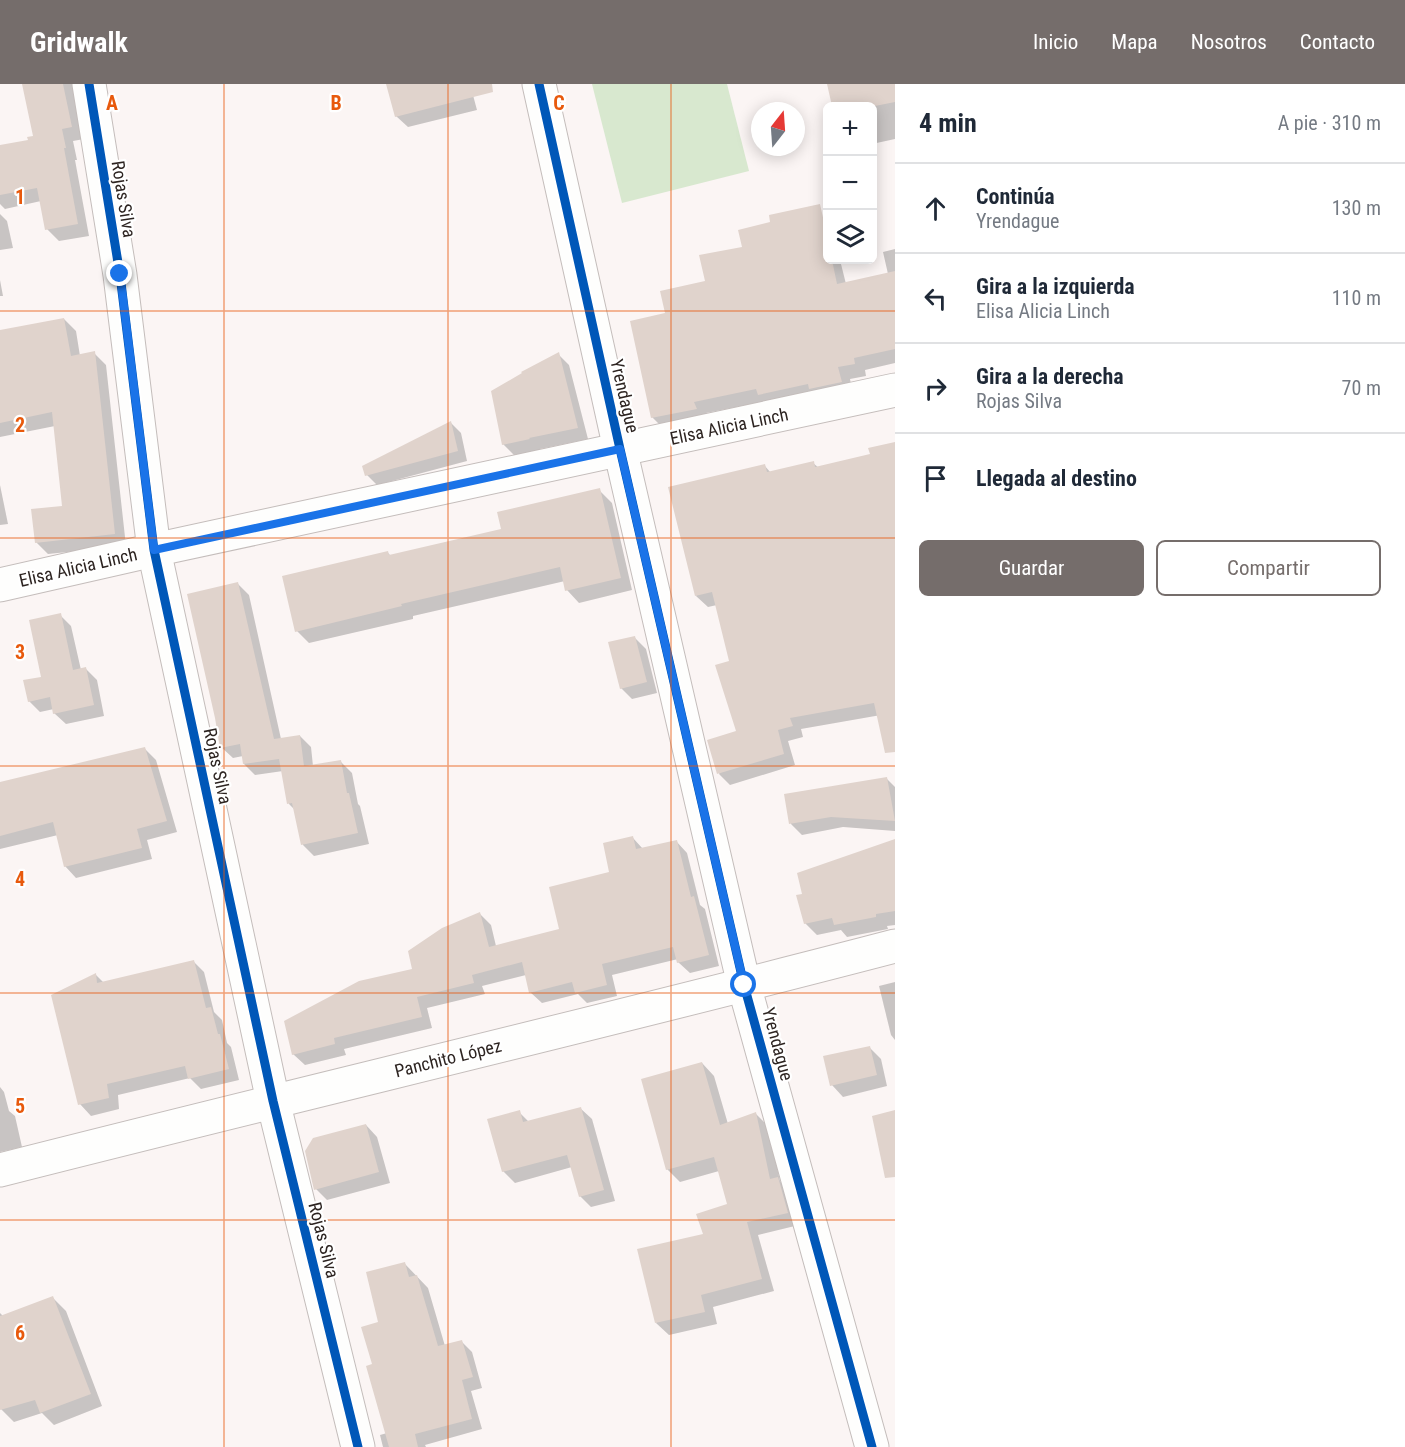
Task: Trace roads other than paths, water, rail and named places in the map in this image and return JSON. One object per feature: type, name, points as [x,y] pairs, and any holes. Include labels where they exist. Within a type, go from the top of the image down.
[{"type":"street","name":"Rojas Silva","points":[[89,84],[120,274],[154,550],[273,1101],[358,1447]]},
{"type":"street","name":"Yrendague","points":[[538,84],[744,985],[872,1447]]},
{"type":"street","name":"Elisa Alicia Linch","points":[[0,585],[895,390]]},
{"type":"street","name":"Panchito López","points":[[0,1170],[895,946]]}]
